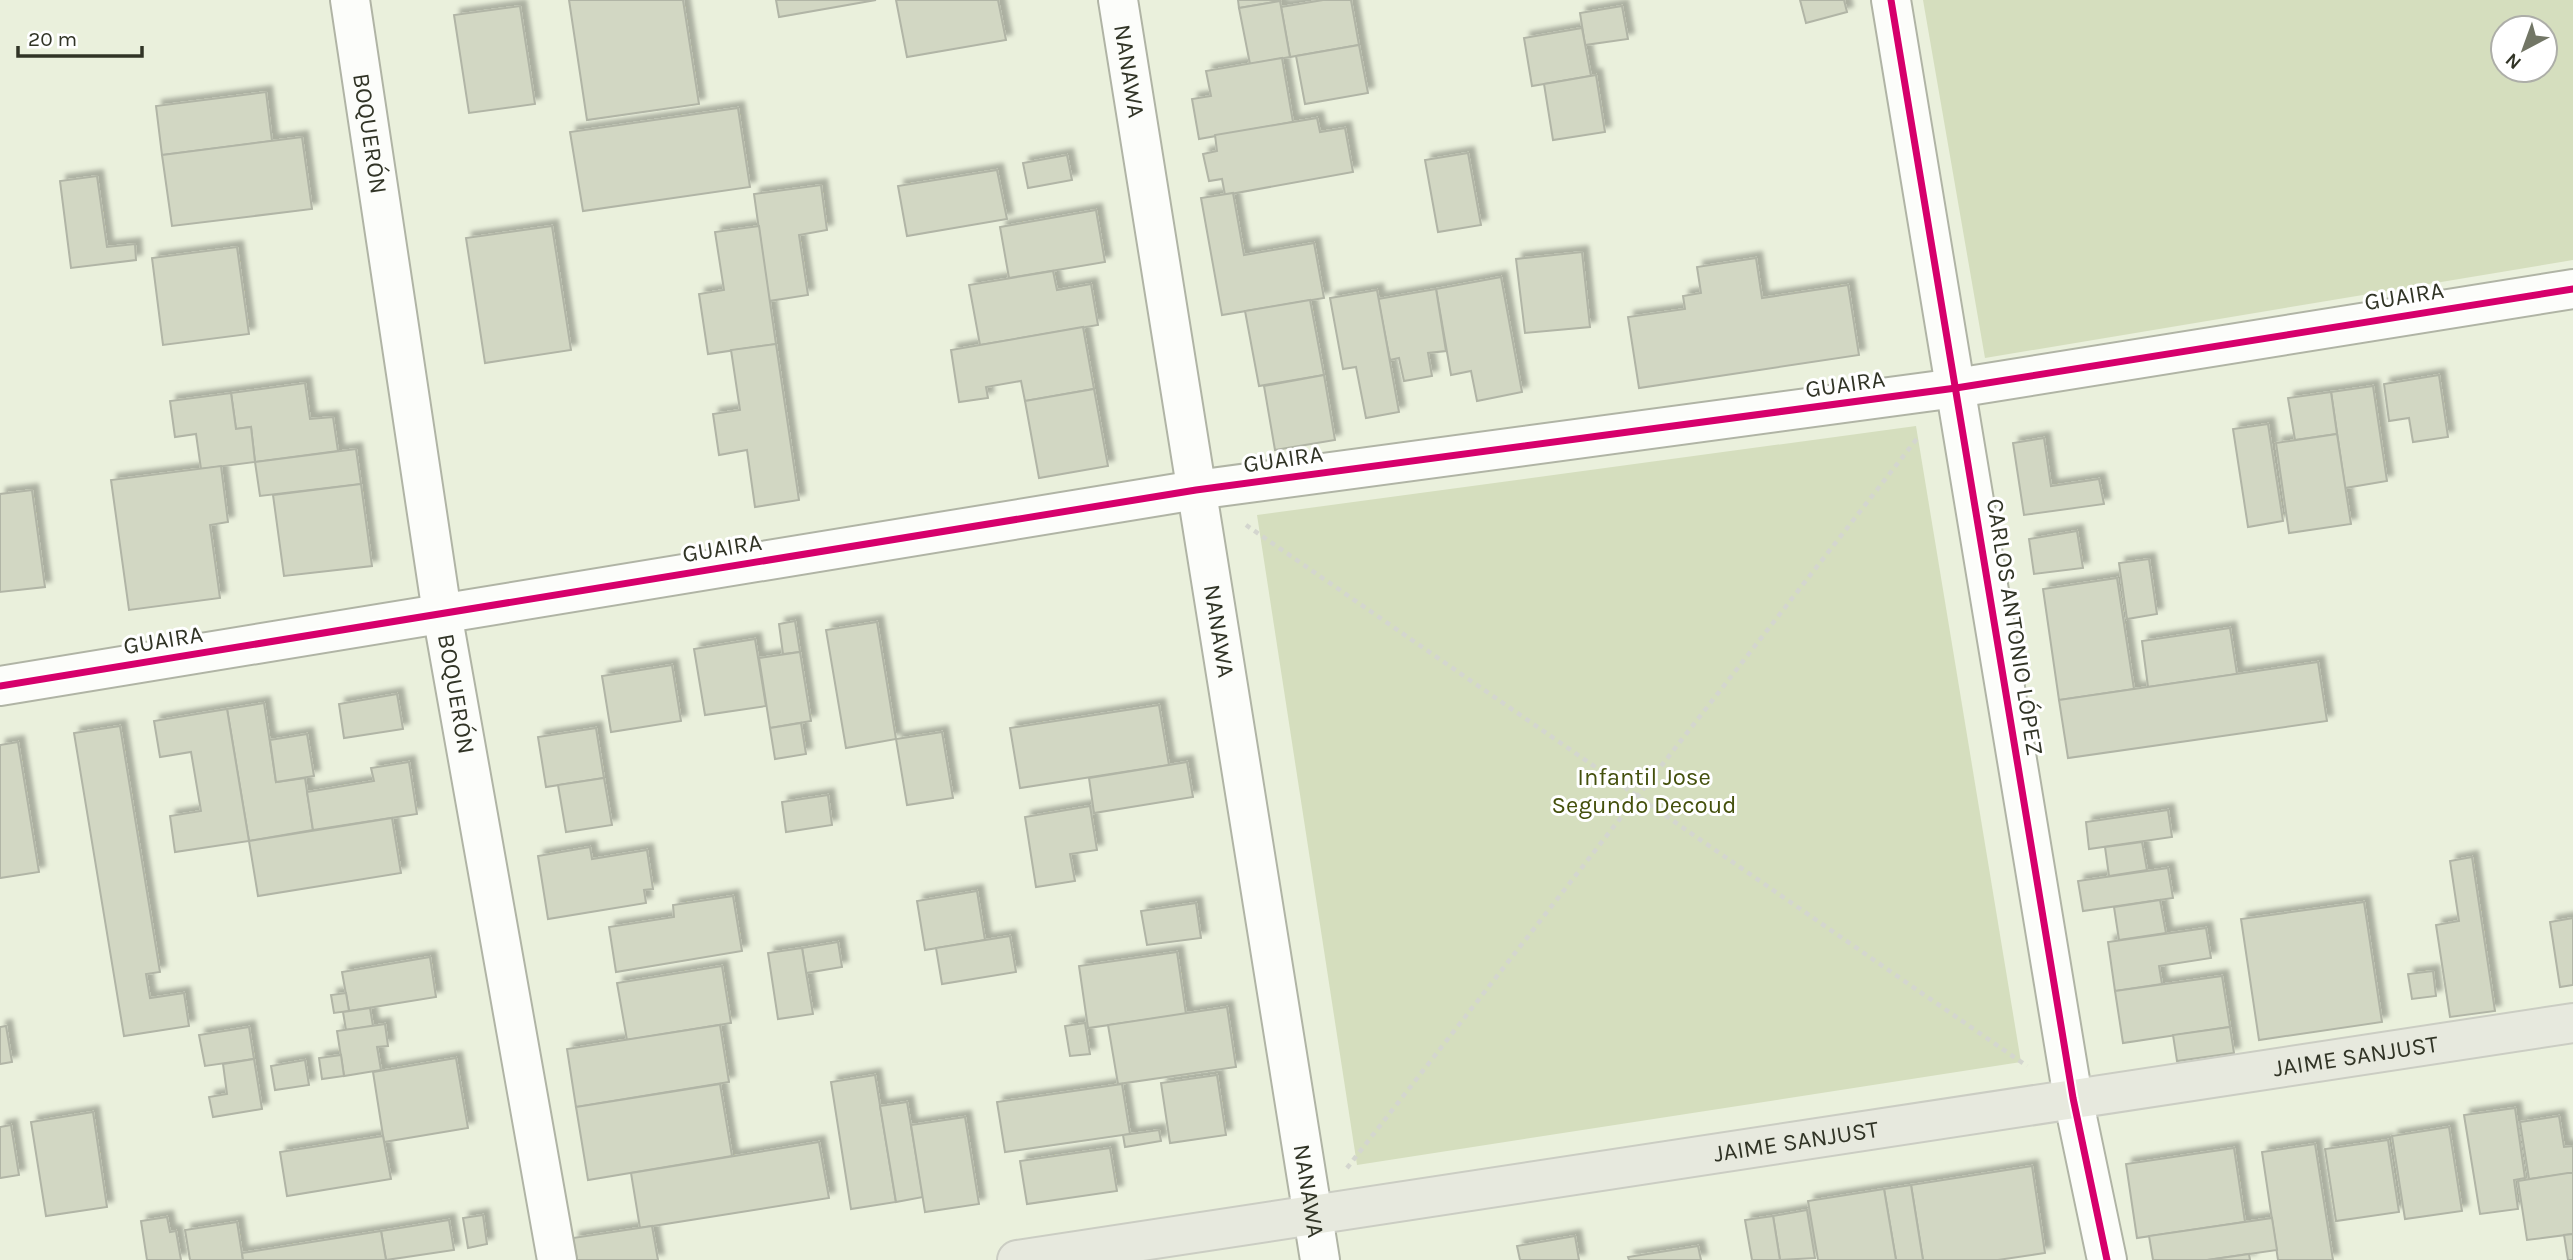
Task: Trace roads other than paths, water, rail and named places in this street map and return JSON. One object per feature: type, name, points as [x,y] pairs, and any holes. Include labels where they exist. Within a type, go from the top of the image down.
[{"type":"main road","name":"JAIME SANJUST","points":[[1017,1260],[2573,1023]]},
{"type":"street","name":"BOQUERÓN","points":[[350,0],[442,613],[557,1260]]},
{"type":"street","name":"NANAWA","points":[[1118,0],[1320,1260]]},
{"type":"street","name":"CARLOS ANTONIO LÓPEZ","points":[[1891,0],[2073,1098],[2107,1260]]},
{"type":"street","name":"GUAIRA","points":[[0,686],[1196,490],[1956,388],[2573,289]]},
{"type":"park label","name":"Infantil Jose Segundo Decoud","points":[[1644,791]]}]
